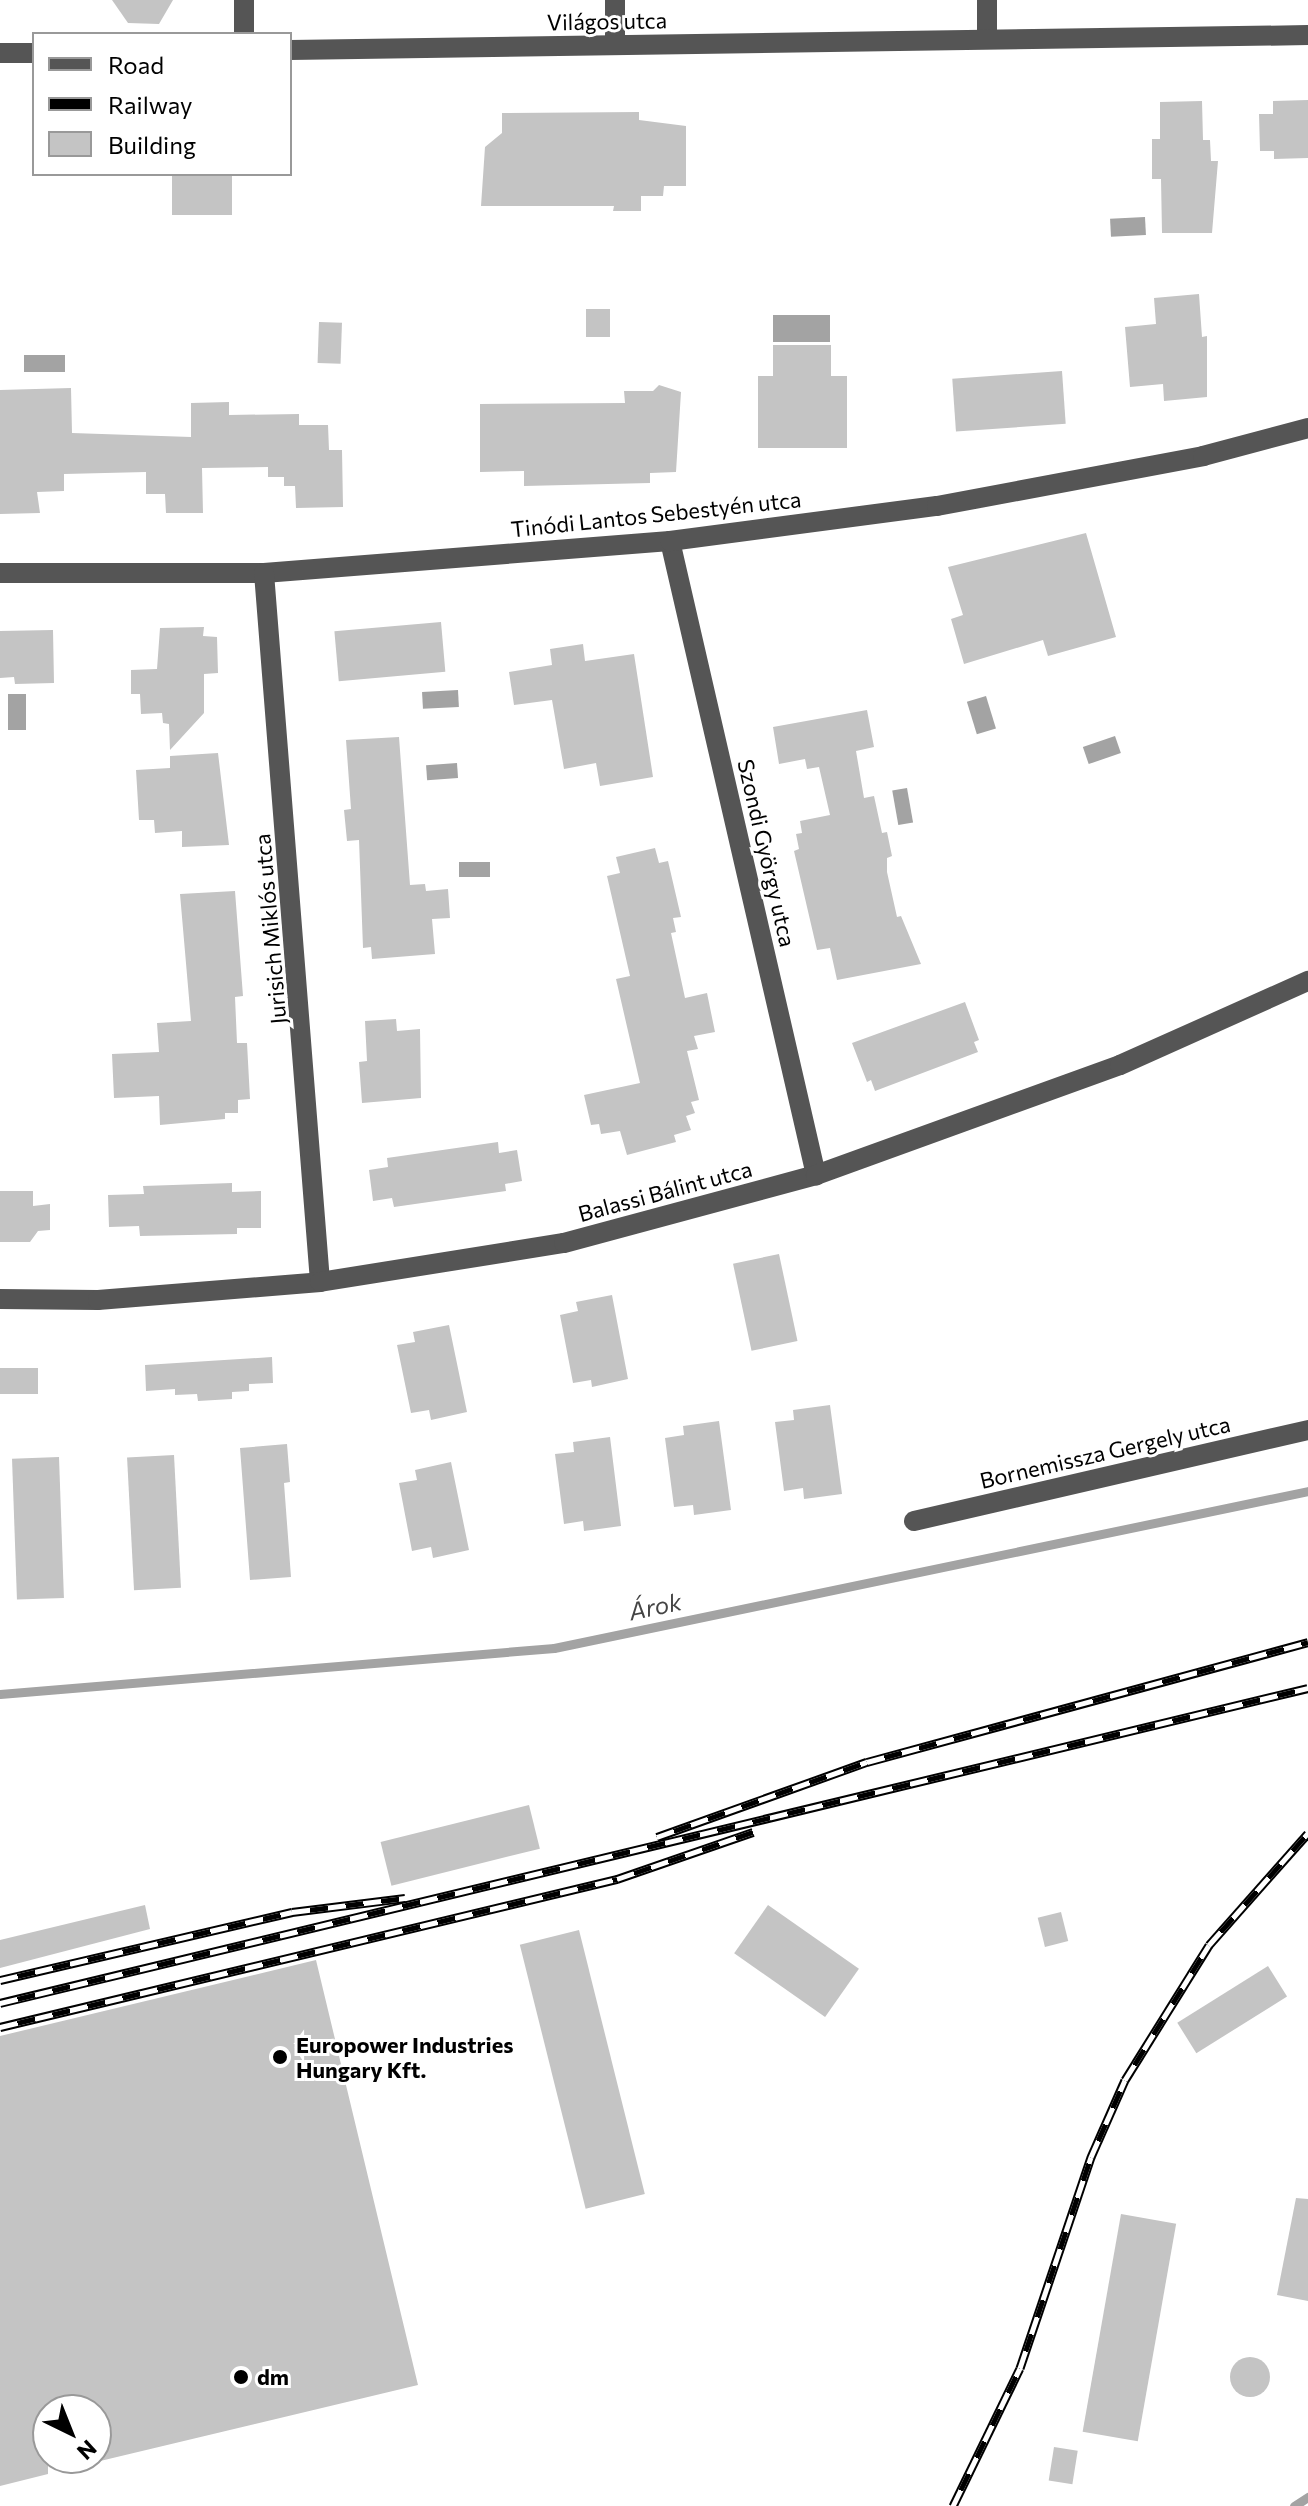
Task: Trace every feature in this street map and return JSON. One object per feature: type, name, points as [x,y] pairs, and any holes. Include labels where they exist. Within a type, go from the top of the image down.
[{"type":"street","points":[[244,0],[244,32]]},
{"type":"street","points":[[615,0],[615,45]]},
{"type":"street","points":[[987,0],[987,38]]},
{"type":"street","name":"Világos utca","points":[[292,50],[1308,35]]},
{"type":"street","points":[[0,53],[32,53]]},
{"type":"street","name":"Tinódi Lantos Sebestyén utca","points":[[0,573],[264,573],[670,541],[937,506],[1203,456],[1308,428]]},
{"type":"street","name":"Szondi György utca","points":[[670,541],[816,1175]]},
{"type":"street","name":"Jurisich Miklós utca","points":[[264,573],[320,1282]]},
{"type":"street","name":"Balassi Bálint utca","points":[[0,1299],[98,1300],[320,1282],[564,1243],[816,1175],[1120,1065],[1308,981]]},
{"type":"street","name":"Bornemissza Gergely utca","points":[[914,1521],[1308,1430]]},
{"type":"shaded area","points":[[1145,217],[1146,235],[1111,237],[1110,219]]},
{"type":"shaded area","points":[[773,315],[830,315],[830,342],[773,342]]},
{"type":"shaded area","points":[[24,355],[65,355],[65,372],[24,372]]},
{"type":"shaded area","points":[[458,690],[459,707],[423,709],[422,692]]},
{"type":"shaded area","points":[[8,694],[26,694],[26,730],[8,730]]},
{"type":"shaded area","points":[[986,696],[996,729],[977,734],[967,702]]},
{"type":"shaded area","points":[[1115,736],[1121,753],[1089,764],[1083,747]]},
{"type":"shaded area","points":[[457,763],[458,778],[427,780],[426,765]]},
{"type":"shaded area","points":[[907,788],[913,822],[898,825],[892,791]]},
{"type":"shaded area","points":[[459,862],[490,862],[490,877],[459,877]]},
{"type":"building","points":[[112,0],[173,0],[159,24],[128,23]]},
{"type":"building","points":[[1308,100],[1308,158],[1274,159],[1274,151],[1260,151],[1259,114],[1273,114],[1273,101]]},
{"type":"building","points":[[1202,101],[1203,140],[1210,140],[1211,161],[1218,161],[1212,233],[1162,233],[1161,179],[1152,179],[1152,139],[1160,139],[1160,102]]},
{"type":"building","points":[[639,112],[639,120],[686,126],[686,186],[664,186],[663,196],[641,196],[641,211],[613,211],[614,206],[481,206],[485,147],[502,133],[502,113]]},
{"type":"building","points":[[172,176],[232,176],[232,215],[172,215]]},
{"type":"building","points":[[1199,294],[1202,337],[1207,336],[1207,397],[1164,401],[1163,384],[1130,387],[1125,327],[1156,324],[1154,298]]},
{"type":"building","points":[[586,309],[610,309],[610,337],[586,337]]},
{"type":"building","points":[[319,322],[342,323],[341,364],[318,363]]},
{"type":"building","points":[[773,345],[831,345],[831,376],[847,376],[847,448],[758,448],[758,376],[773,376]]},
{"type":"building","points":[[1062,371],[1066,424],[956,432],[952,379]]},
{"type":"building","points":[[659,385],[681,392],[676,472],[650,473],[650,483],[524,486],[524,471],[480,472],[480,404],[625,403],[624,391],[653,391]]},
{"type":"building","points":[[71,388],[72,433],[191,437],[191,403],[229,402],[229,415],[299,414],[299,425],[328,425],[329,450],[342,450],[343,507],[296,508],[295,486],[284,486],[284,477],[268,477],[268,467],[202,468],[203,513],[166,513],[165,494],[146,494],[146,472],[64,474],[64,491],[37,492],[40,513],[0,514],[0,390]]},
{"type":"building","points":[[1086,533],[1116,637],[1048,656],[1043,640],[964,664],[951,619],[963,615],[948,567]]},
{"type":"building","points":[[441,622],[445,672],[339,681],[334,631]]},
{"type":"building","points":[[204,627],[203,636],[217,637],[218,673],[204,674],[204,713],[170,750],[169,724],[163,723],[162,713],[141,714],[140,694],[131,694],[131,670],[157,669],[160,628]]},
{"type":"building","points":[[53,630],[54,683],[15,684],[14,677],[0,678],[0,631]]},
{"type":"building","points":[[583,644],[585,661],[634,654],[653,777],[600,786],[596,763],[564,769],[552,700],[514,705],[509,672],[552,665],[550,649]]},
{"type":"building","points":[[867,710],[874,747],[856,751],[864,798],[874,796],[882,833],[887,832],[892,856],[887,858],[887,872],[897,917],[901,916],[921,964],[837,980],[830,948],[817,950],[794,851],[799,849],[796,834],[802,833],[800,821],[830,815],[819,767],[807,769],[805,759],[779,764],[773,727]]},
{"type":"building","points":[[399,737],[410,885],[425,884],[426,891],[448,889],[450,918],[432,919],[435,954],[372,959],[371,947],[363,948],[359,840],[347,841],[344,810],[351,809],[346,740]]},
{"type":"building","points":[[218,753],[229,845],[182,847],[182,831],[155,833],[154,820],[139,820],[136,770],[170,768],[170,756]]},
{"type":"building","points":[[655,848],[659,863],[668,861],[681,917],[673,918],[676,932],[671,933],[685,998],[707,993],[715,1032],[694,1036],[698,1049],[687,1051],[699,1100],[691,1102],[695,1113],[686,1116],[691,1130],[674,1135],[676,1142],[627,1155],[620,1131],[601,1134],[599,1124],[591,1125],[584,1095],[640,1083],[616,979],[630,976],[607,876],[620,873],[616,857]]},
{"type":"building","points":[[235,891],[243,996],[235,997],[237,1043],[247,1043],[250,1099],[238,1100],[238,1113],[225,1113],[225,1119],[160,1125],[159,1096],[114,1098],[112,1054],[159,1052],[157,1023],[191,1021],[180,894]]},
{"type":"building","points":[[965,1002],[979,1040],[974,1042],[978,1052],[875,1091],[871,1080],[867,1082],[852,1043]]},
{"type":"building","points":[[396,1019],[397,1031],[420,1029],[421,1098],[362,1103],[359,1062],[367,1061],[365,1021]]},
{"type":"building","points":[[498,1142],[499,1153],[517,1150],[522,1181],[505,1184],[506,1191],[394,1207],[392,1198],[373,1201],[369,1170],[388,1167],[387,1158]]},
{"type":"building","points":[[232,1183],[232,1192],[261,1191],[261,1228],[237,1228],[237,1234],[140,1236],[139,1226],[109,1227],[108,1195],[144,1194],[143,1186]]},
{"type":"building","points":[[0,1191],[33,1191],[33,1206],[50,1204],[50,1230],[38,1231],[30,1242],[0,1242]]},
{"type":"building","points":[[779,1254],[798,1341],[752,1351],[733,1264]]},
{"type":"building","points":[[612,1295],[628,1379],[592,1387],[591,1380],[573,1383],[560,1315],[578,1311],[576,1302]]},
{"type":"building","points":[[449,1325],[467,1412],[431,1420],[429,1410],[411,1413],[397,1345],[415,1342],[413,1332]]},
{"type":"building","points":[[272,1357],[273,1383],[249,1384],[249,1391],[232,1392],[232,1399],[198,1401],[197,1394],[175,1395],[175,1389],[146,1391],[145,1365]]},
{"type":"building","points":[[0,1368],[38,1368],[38,1394],[0,1394]]},
{"type":"building","points":[[830,1405],[842,1494],[804,1499],[803,1488],[784,1491],[775,1422],[794,1420],[793,1410]]},
{"type":"building","points":[[719,1421],[731,1510],[694,1515],[693,1505],[674,1507],[665,1438],[684,1435],[683,1426]]},
{"type":"building","points":[[610,1437],[621,1526],[584,1531],[583,1521],[564,1524],[555,1454],[574,1452],[573,1442]]},
{"type":"building","points":[[287,1444],[290,1482],[284,1483],[291,1577],[250,1580],[240,1448]]},
{"type":"building","points":[[174,1455],[181,1588],[134,1590],[127,1457]]},
{"type":"building","points":[[59,1457],[64,1598],[17,1600],[12,1459]]},
{"type":"building","points":[[451,1462],[469,1550],[433,1558],[431,1547],[412,1551],[399,1483],[417,1480],[415,1470]]},
{"type":"building","points":[[529,1805],[540,1849],[391,1886],[381,1842]]},
{"type":"building","points":[[145,1905],[150,1929],[0,1968],[0,1940]]},
{"type":"building","points":[[768,1905],[859,1969],[825,2017],[734,1953]]},
{"type":"building","points":[[1061,1912],[1068,1941],[1045,1947],[1038,1918]]},
{"type":"building","points":[[579,1930],[645,2194],[586,2209],[520,1945]]},
{"type":"building","points":[[316,1960],[418,2385],[112,2458],[112,2394],[32,2394],[32,2474],[48,2474],[0,2486],[0,2036]]},
{"type":"building","points":[[1268,1966],[1287,1997],[1196,2053],[1177,2023]]},
{"type":"building","points":[[1296,2198],[1308,2199],[1308,2301],[1277,2295]]},
{"type":"building","points":[[1121,2214],[1176,2224],[1138,2441],[1083,2432]]},
{"type":"building","points":[[1250,2357],[1264,2363],[1270,2377],[1264,2391],[1250,2397],[1236,2391],[1230,2377],[1236,2363]]},
{"type":"building","points":[[1054,2447],[1078,2451],[1072,2484],[1049,2481]]},
{"type":"waterway","name":"Árok","points":[[0,1694],[554,1648],[1308,1491]]},
{"type":"waterway","points":[[1294,2506],[1308,2497]]},
{"type":"railway","points":[[657,1837],[867,1762],[1308,1642]]},
{"type":"railway","points":[[0,2003],[1308,1688]]},
{"type":"railway","points":[[0,2027],[617,1879],[753,1832]]},
{"type":"railway","points":[[953,2506],[1020,2368],[1091,2157],[1125,2080],[1209,1945],[1308,1833]]},
{"type":"railway","points":[[0,1980],[292,1912],[405,1898]]},
{"type":"place","name":"Europower Industries Hungary Kft.","points":[[280,2057]]},
{"type":"place","name":"dm","points":[[241,2377]]}]
